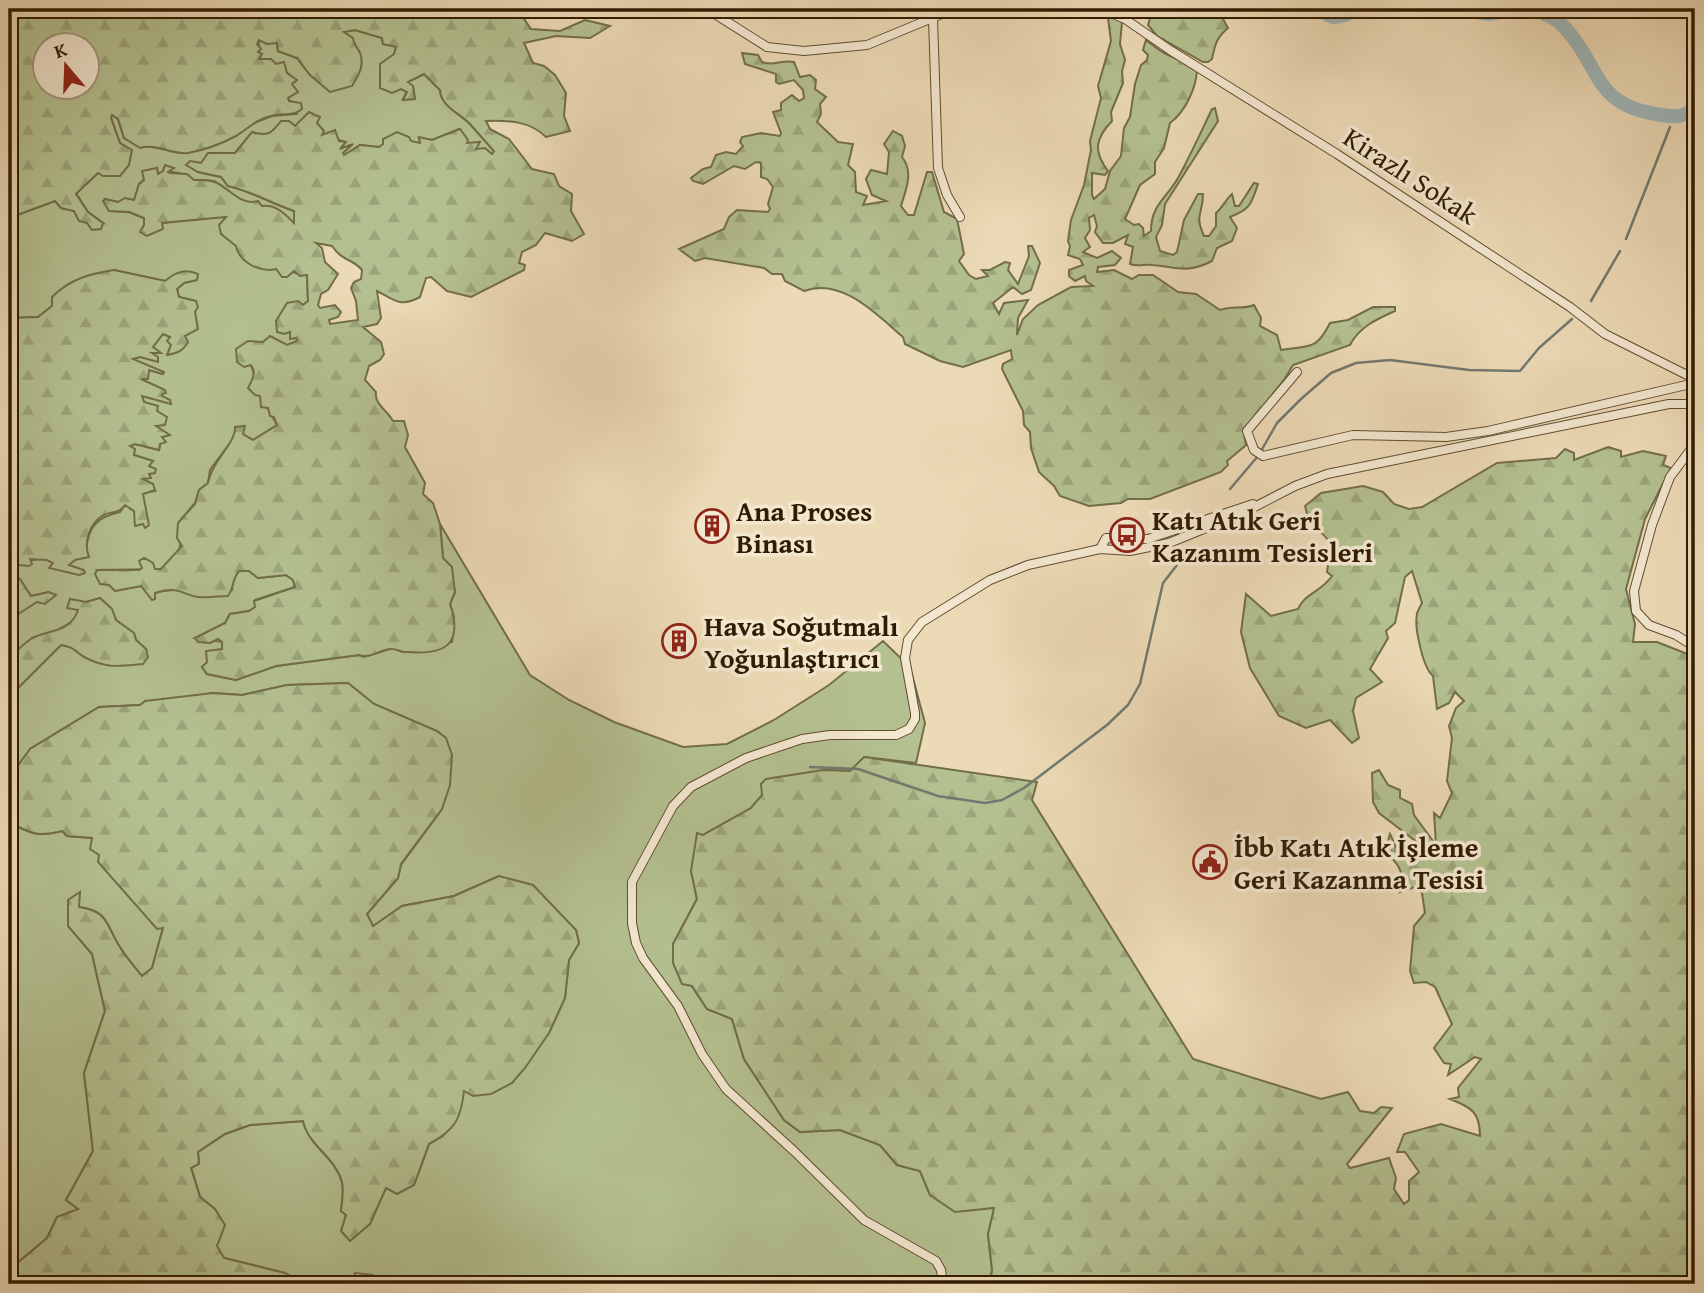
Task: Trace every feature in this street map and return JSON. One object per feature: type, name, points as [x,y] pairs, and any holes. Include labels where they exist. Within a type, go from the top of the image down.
[{"type":"street","points":[[707,9],[767,47],[804,51],[867,45],[954,9]]},
{"type":"street","name":"Kirazlı Sokak","points":[[1101,9],[1125,19],[1337,154],[1570,307],[1605,334],[1695,381]]},
{"type":"street","points":[[933,19],[938,168],[947,195],[960,217]]},
{"type":"street","points":[[1297,372],[1248,431],[1255,450],[1263,456],[1353,435],[1446,437],[1488,431],[1695,381]]},
{"type":"street","points":[[943,1284],[941,1270],[936,1261],[864,1220],[726,1089],[702,1054],[678,1006],[639,950],[633,933],[632,881],[673,806],[701,781],[746,758],[802,739],[830,735],[887,736],[909,729],[915,719],[915,713],[905,647],[913,632],[922,622],[990,580],[1010,571],[1100,549],[1130,551],[1150,548],[1207,529],[1295,486],[1327,474],[1669,404],[1695,404]]},
{"type":"street","points":[[1695,444],[1670,477],[1651,525],[1634,591],[1636,611],[1649,625],[1676,635],[1695,647]]},
{"type":"green space","points":[[9,9],[511,9],[522,16],[531,29],[560,31],[585,20],[610,26],[590,38],[556,36],[524,43],[533,63],[544,66],[555,75],[566,93],[564,116],[570,131],[546,137],[533,128],[518,123],[486,121],[490,129],[509,139],[532,169],[554,174],[559,186],[572,194],[571,211],[584,234],[572,241],[545,233],[536,245],[522,252],[519,263],[525,265],[524,270],[471,297],[447,291],[431,277],[426,278],[420,297],[407,302],[398,302],[377,291],[381,318],[377,324],[363,327],[381,342],[384,354],[380,360],[369,366],[365,380],[376,392],[379,404],[393,421],[404,421],[408,435],[405,447],[425,483],[423,494],[433,503],[440,524],[443,558],[452,567],[455,592],[450,604],[454,630],[448,645],[431,652],[390,649],[367,656],[276,666],[236,680],[207,674],[202,667],[207,662],[206,651],[222,649],[222,642],[218,639],[210,643],[198,642],[195,638],[225,623],[230,614],[249,611],[255,607],[254,601],[295,587],[293,580],[286,575],[258,578],[249,571],[239,571],[228,596],[197,597],[171,590],[155,593],[155,599],[152,600],[141,586],[115,591],[109,585],[100,584],[95,574],[97,570],[139,570],[142,568],[139,561],[144,558],[153,563],[155,569],[161,569],[182,546],[177,538],[178,523],[195,504],[199,490],[208,483],[214,467],[232,439],[235,427],[245,426],[243,434],[253,440],[277,425],[268,408],[261,407],[260,396],[248,388],[254,371],[251,365],[244,367],[237,362],[236,349],[248,341],[263,342],[270,336],[287,345],[297,341],[296,338],[290,339],[290,332],[277,332],[276,321],[287,303],[298,301],[303,305],[308,301],[307,275],[300,276],[294,271],[287,277],[282,277],[276,269],[251,265],[241,257],[236,246],[221,234],[219,225],[226,217],[162,223],[163,229],[147,236],[140,232],[144,218],[129,212],[109,211],[103,201],[105,199],[118,202],[125,198],[134,200],[139,184],[144,180],[142,171],[157,168],[158,174],[163,171],[165,165],[174,168],[168,172],[170,173],[187,174],[194,180],[214,182],[241,199],[258,201],[262,206],[276,208],[294,223],[294,211],[228,186],[221,177],[198,172],[186,165],[190,161],[201,163],[208,153],[235,153],[252,132],[269,133],[281,121],[289,121],[295,126],[309,112],[320,117],[317,123],[324,131],[322,135],[335,130],[339,141],[346,142],[340,149],[353,144],[344,155],[360,145],[379,147],[383,144],[383,139],[397,132],[420,143],[419,137],[432,140],[460,129],[468,140],[467,143],[480,142],[476,149],[485,148],[492,154],[494,151],[470,124],[447,105],[440,90],[424,74],[408,82],[413,86],[415,99],[403,100],[407,92],[401,89],[392,93],[380,88],[380,64],[394,54],[396,47],[383,44],[382,38],[355,30],[344,32],[353,38],[360,53],[361,67],[352,86],[330,92],[310,75],[297,58],[278,51],[277,43],[267,44],[259,40],[257,44],[261,49],[258,52],[262,54],[259,59],[271,59],[276,64],[284,62],[287,73],[297,80],[292,84],[298,92],[288,98],[289,101],[301,103],[302,109],[291,114],[266,117],[234,137],[188,153],[152,147],[140,148],[124,138],[118,119],[112,115],[120,143],[132,150],[129,165],[120,176],[103,176],[98,173],[76,194],[88,212],[103,223],[101,229],[92,230],[87,223],[79,221],[74,211],[61,208],[55,201],[9,218]],"holes":[[[316,243],[332,246],[362,270],[361,279],[354,282],[351,288],[356,301],[358,320],[330,324],[329,320],[338,317],[341,312],[335,305],[320,308],[318,305],[321,294],[328,290],[338,274],[325,262],[322,248]]]},
{"type":"green space","points":[[1170,9],[1228,9],[1223,19],[1228,28],[1217,42],[1212,59],[1203,62],[1157,36],[1148,25],[1151,15],[1167,18],[1171,15]]},
{"type":"green space","points":[[1111,14],[1122,22],[1120,44],[1125,60],[1123,83],[1111,112],[1112,121],[1099,139],[1098,151],[1108,171],[1105,175],[1092,173],[1094,199],[1105,189],[1110,171],[1121,156],[1124,128],[1130,117],[1135,84],[1141,65],[1147,60],[1148,55],[1143,50],[1146,40],[1197,70],[1192,92],[1185,106],[1170,123],[1164,148],[1155,162],[1155,174],[1140,185],[1125,219],[1134,225],[1139,224],[1143,228],[1144,236],[1151,231],[1156,208],[1178,178],[1212,109],[1215,108],[1218,121],[1165,204],[1162,225],[1156,237],[1160,251],[1173,255],[1177,252],[1184,220],[1198,194],[1203,194],[1199,219],[1201,229],[1204,236],[1209,236],[1216,226],[1216,213],[1230,196],[1232,194],[1235,206],[1239,206],[1254,183],[1258,184],[1249,205],[1230,217],[1237,228],[1232,241],[1217,248],[1212,261],[1196,267],[1182,269],[1130,264],[1133,247],[1125,244],[1128,235],[1113,243],[1103,243],[1095,232],[1097,226],[1094,215],[1089,218],[1090,230],[1085,238],[1090,247],[1083,252],[1097,258],[1112,251],[1121,258],[1115,265],[1098,267],[1097,272],[1114,270],[1132,279],[1139,275],[1153,275],[1178,292],[1196,294],[1220,310],[1254,305],[1261,318],[1260,326],[1277,335],[1281,350],[1316,343],[1330,323],[1348,320],[1373,307],[1395,307],[1395,311],[1363,328],[1350,345],[1293,365],[1247,426],[1244,434],[1246,445],[1227,461],[1228,465],[1221,472],[1150,499],[1128,499],[1121,503],[1089,506],[1060,496],[1039,472],[1031,448],[1030,432],[1024,425],[1023,411],[1002,369],[1003,364],[1012,359],[1011,350],[963,367],[940,361],[905,344],[903,337],[870,309],[845,294],[832,289],[804,291],[785,281],[782,274],[772,274],[764,268],[705,258],[695,261],[679,249],[724,229],[729,217],[737,210],[768,212],[770,209],[768,204],[773,187],[767,179],[761,177],[761,163],[756,162],[745,169],[734,166],[703,184],[691,178],[703,169],[711,167],[716,155],[726,152],[736,154],[743,146],[740,142],[742,137],[761,133],[780,136],[773,112],[781,110],[781,103],[792,95],[799,101],[804,98],[803,90],[794,80],[779,84],[776,82],[776,74],[745,64],[742,53],[758,55],[762,62],[766,63],[794,62],[800,77],[810,75],[816,80],[815,89],[826,97],[820,104],[821,114],[817,122],[838,142],[853,144],[848,165],[855,172],[856,192],[867,196],[863,205],[886,201],[872,195],[866,179],[871,170],[887,174],[889,152],[884,144],[893,131],[902,136],[905,146],[902,157],[908,169],[907,187],[901,206],[908,215],[914,215],[927,172],[932,172],[944,212],[957,219],[964,254],[959,261],[969,275],[976,279],[988,276],[982,270],[990,270],[1005,262],[1010,263],[1008,270],[1018,284],[1029,256],[1028,246],[1032,246],[1040,263],[1031,290],[1022,294],[1013,287],[993,303],[999,314],[1004,303],[1028,300],[1018,318],[1017,335],[1023,319],[1038,305],[1071,287],[1093,286],[1086,281],[1085,276],[1075,281],[1069,276],[1069,270],[1083,265],[1080,259],[1068,255],[1068,241],[1071,220],[1084,185],[1091,150],[1090,141],[1101,98],[1098,86],[1111,41],[1108,18]]},
{"type":"green space","points":[[355,30],[382,38],[383,44],[396,46],[401,89],[407,91],[403,99],[415,99],[413,87],[407,82],[424,74],[440,90],[447,105],[470,124],[494,151],[493,154],[475,149],[479,143],[467,143],[459,129],[432,140],[419,138],[421,143],[394,142],[379,147],[360,145],[344,156],[343,153],[351,145],[338,150],[345,142],[282,121],[269,133],[252,133],[235,153],[208,153],[198,172],[221,177],[228,186],[294,211],[294,224],[262,206],[239,199],[214,181],[193,180],[176,172],[158,174],[157,168],[139,184],[135,201],[118,202],[105,199],[109,211],[129,212],[144,218],[144,225],[227,216],[276,269],[307,275],[308,301],[303,305],[290,332],[297,337],[297,341],[251,365],[261,396],[277,425],[253,440],[243,434],[236,435],[210,470],[208,483],[199,490],[195,503],[178,523],[179,549],[161,569],[97,570],[115,591],[141,586],[155,593],[232,590],[233,578],[239,571],[249,571],[258,578],[286,575],[293,580],[295,587],[255,600],[255,607],[249,611],[230,614],[225,623],[195,638],[223,642],[223,649],[202,667],[207,674],[236,680],[276,666],[359,655],[364,657],[393,648],[402,652],[452,642],[454,617],[450,604],[455,592],[443,558],[440,524],[530,675],[569,700],[614,722],[683,747],[727,744],[774,720],[829,685],[883,641],[910,667],[925,723],[916,763],[865,757],[851,771],[823,770],[762,795],[751,808],[703,835],[691,871],[697,899],[673,944],[691,985],[707,1009],[732,1019],[744,1059],[784,1120],[800,1132],[840,1130],[880,1145],[897,1165],[920,1171],[930,1195],[995,1208],[988,1234],[992,1270],[990,1284],[375,1284],[373,1275],[355,1273],[353,1284],[303,1284],[285,1273],[224,1258],[217,1247],[215,1209],[200,1197],[191,1167],[199,1163],[198,1152],[225,1134],[250,1125],[304,1121],[311,1138],[339,1173],[343,1192],[341,1211],[346,1214],[342,1231],[350,1240],[370,1224],[386,1187],[414,1185],[429,1144],[443,1136],[463,1090],[512,1083],[549,1033],[565,998],[569,960],[579,943],[576,930],[499,876],[454,896],[402,906],[373,927],[367,914],[398,878],[401,865],[442,809],[446,738],[437,731],[374,704],[348,683],[287,685],[242,695],[213,693],[140,705],[99,707],[30,749],[9,778],[9,693],[18,688],[61,645],[72,647],[84,657],[146,649],[136,640],[134,633],[116,620],[112,609],[100,598],[86,602],[75,620],[54,632],[32,638],[9,658],[9,620],[49,592],[31,596],[20,579],[9,576],[9,564],[40,559],[53,562],[50,568],[68,565],[86,550],[95,524],[120,512],[125,505],[134,511],[143,493],[155,491],[142,479],[148,474],[153,461],[134,455],[130,446],[135,444],[159,450],[162,437],[169,435],[155,426],[157,411],[144,402],[142,396],[171,403],[140,379],[149,370],[163,374],[132,359],[159,352],[153,347],[163,333],[170,337],[171,345],[167,355],[178,343],[190,324],[196,301],[179,297],[177,289],[184,283],[197,280],[165,281],[114,270],[38,317],[9,318],[9,218],[55,201],[61,208],[74,211],[79,220],[103,223],[88,212],[76,193],[98,173],[120,143],[112,115],[118,119],[124,138],[147,146],[184,153],[236,136],[249,125],[272,116],[297,114],[288,98],[292,83],[296,80],[276,64],[258,59],[259,39],[277,43],[278,51],[297,58],[310,75],[354,46],[343,32]]},
{"type":"green space","points":[[114,270],[165,281],[181,272],[198,274],[197,280],[184,283],[177,289],[179,297],[196,301],[198,307],[195,312],[198,329],[185,336],[188,342],[186,345],[179,352],[167,355],[171,345],[167,341],[170,337],[163,334],[153,347],[161,353],[152,353],[158,357],[158,362],[140,357],[133,359],[164,372],[163,374],[149,370],[148,379],[141,379],[165,390],[166,393],[162,396],[170,400],[171,404],[142,396],[144,402],[158,406],[157,411],[167,417],[165,425],[156,426],[170,435],[162,437],[166,442],[160,444],[159,450],[135,444],[130,446],[135,449],[134,455],[153,461],[149,466],[156,469],[155,473],[149,474],[151,478],[143,479],[153,484],[155,490],[143,494],[149,525],[145,528],[143,524],[135,526],[134,511],[125,505],[118,511],[99,518],[87,539],[89,557],[75,560],[69,565],[84,570],[85,573],[79,575],[49,568],[53,563],[47,560],[30,559],[32,564],[29,566],[9,564],[9,318],[38,317],[52,306],[52,297],[66,286],[88,276]]},
{"type":"green space","points":[[1608,447],[1621,451],[1621,457],[1643,451],[1666,456],[1663,465],[1671,468],[1645,519],[1626,589],[1635,624],[1633,642],[1657,642],[1695,657],[1695,680],[1688,689],[1695,692],[1695,1284],[990,1284],[992,1270],[988,1234],[994,1208],[955,1212],[930,1195],[920,1171],[897,1165],[880,1145],[840,1130],[800,1132],[784,1120],[744,1059],[732,1019],[707,1009],[692,986],[682,984],[673,963],[673,944],[697,899],[691,871],[697,833],[703,835],[751,808],[762,795],[761,784],[766,779],[823,770],[850,771],[864,757],[1037,782],[1032,800],[1193,1059],[1321,1099],[1348,1092],[1360,1111],[1374,1113],[1381,1107],[1392,1108],[1347,1164],[1350,1168],[1389,1158],[1396,1178],[1394,1189],[1404,1204],[1409,1200],[1409,1181],[1419,1172],[1405,1152],[1397,1152],[1404,1134],[1441,1124],[1480,1136],[1478,1121],[1473,1112],[1450,1099],[1459,1097],[1458,1088],[1481,1059],[1475,1057],[1448,1075],[1451,1064],[1444,1063],[1434,1048],[1452,1024],[1435,987],[1426,982],[1414,983],[1410,971],[1414,926],[1425,913],[1422,893],[1415,887],[1400,892],[1402,875],[1394,860],[1385,852],[1390,834],[1396,847],[1403,851],[1422,846],[1379,813],[1373,802],[1372,773],[1379,770],[1388,785],[1400,790],[1400,798],[1412,804],[1414,815],[1436,845],[1434,813],[1440,818],[1452,793],[1447,781],[1452,738],[1449,726],[1456,708],[1464,701],[1455,692],[1449,703],[1437,709],[1433,676],[1426,665],[1418,637],[1416,620],[1422,603],[1412,571],[1405,577],[1395,623],[1386,631],[1388,638],[1370,669],[1382,682],[1356,698],[1353,711],[1359,738],[1352,743],[1330,720],[1306,728],[1279,716],[1250,668],[1241,632],[1246,594],[1271,616],[1298,609],[1305,599],[1332,576],[1327,572],[1329,544],[1324,535],[1310,525],[1305,506],[1321,493],[1363,486],[1383,492],[1394,504],[1409,509],[1422,507],[1497,463],[1556,458],[1565,449],[1574,453],[1574,460]]},
{"type":"green space","points":[[9,576],[20,579],[31,596],[49,592],[56,595],[45,604],[37,602],[9,620]]},
{"type":"green space","points":[[100,598],[112,609],[116,620],[134,633],[136,640],[146,649],[148,657],[143,664],[101,664],[61,645],[18,688],[9,693],[9,658],[31,639],[70,623],[78,610],[67,608],[70,599],[86,602]]},
{"type":"green space","points":[[348,683],[374,704],[437,731],[446,738],[452,755],[450,785],[442,809],[401,864],[398,878],[367,914],[373,926],[402,906],[454,896],[499,876],[533,885],[576,930],[579,943],[569,960],[565,998],[549,1033],[512,1083],[491,1094],[473,1096],[464,1091],[455,1123],[445,1134],[429,1144],[414,1185],[397,1194],[386,1188],[370,1224],[350,1241],[341,1231],[346,1215],[341,1211],[343,1189],[339,1173],[310,1137],[303,1121],[250,1125],[225,1134],[198,1152],[199,1164],[191,1168],[200,1197],[215,1209],[225,1225],[217,1246],[224,1258],[285,1273],[303,1284],[9,1284],[9,1270],[47,1238],[57,1217],[78,1209],[66,1200],[93,1151],[84,1073],[105,1011],[92,954],[68,926],[68,900],[80,892],[79,907],[101,915],[120,948],[142,976],[152,968],[163,928],[157,929],[98,862],[99,855],[90,849],[92,838],[67,836],[62,831],[35,833],[9,822],[9,778],[30,749],[99,707],[140,705],[145,701],[213,693],[242,695],[287,685]]},
{"type":"green space","points":[[9,822],[35,833],[62,831],[67,836],[93,838],[99,855],[163,928],[152,968],[142,976],[123,952],[108,924],[96,911],[79,907],[68,926],[92,954],[105,1011],[84,1073],[93,1151],[66,1200],[79,1209],[57,1217],[47,1238],[9,1270]]},
{"type":"waterway","points":[[1324,9],[1328,15],[1334,17],[1357,9]]},
{"type":"waterway","points":[[1470,9],[1488,14],[1506,9]]},
{"type":"waterway","points":[[1534,9],[1563,25],[1602,84],[1622,103],[1639,110],[1670,116],[1683,115],[1695,107]]},
{"type":"waterway","points":[[1626,239],[1670,127]]},
{"type":"waterway","points":[[1591,301],[1620,251]]},
{"type":"waterway","points":[[1261,451],[1277,423],[1331,373],[1356,363],[1390,360],[1469,370],[1520,371],[1539,348],[1572,319]]},
{"type":"waterway","points":[[1230,489],[1258,456]]},
{"type":"waterway","points":[[810,767],[858,769],[938,796],[985,803],[1002,800],[1024,788],[1107,725],[1128,705],[1140,684],[1163,583],[1191,547]]},
{"type":"place","name":"Ana Proses Binası","points":[[712,526]]},
{"type":"place","name":"Katı Atık Geri Kazanım Tesisleri","points":[[1127,535]]},
{"type":"place","name":"Hava Soğutmalı Yoğunlaştırıcı","points":[[679,641]]},
{"type":"place","name":"İbb Katı Atık İşleme Geri Kazanma Tesisi","points":[[1210,862]]}]
